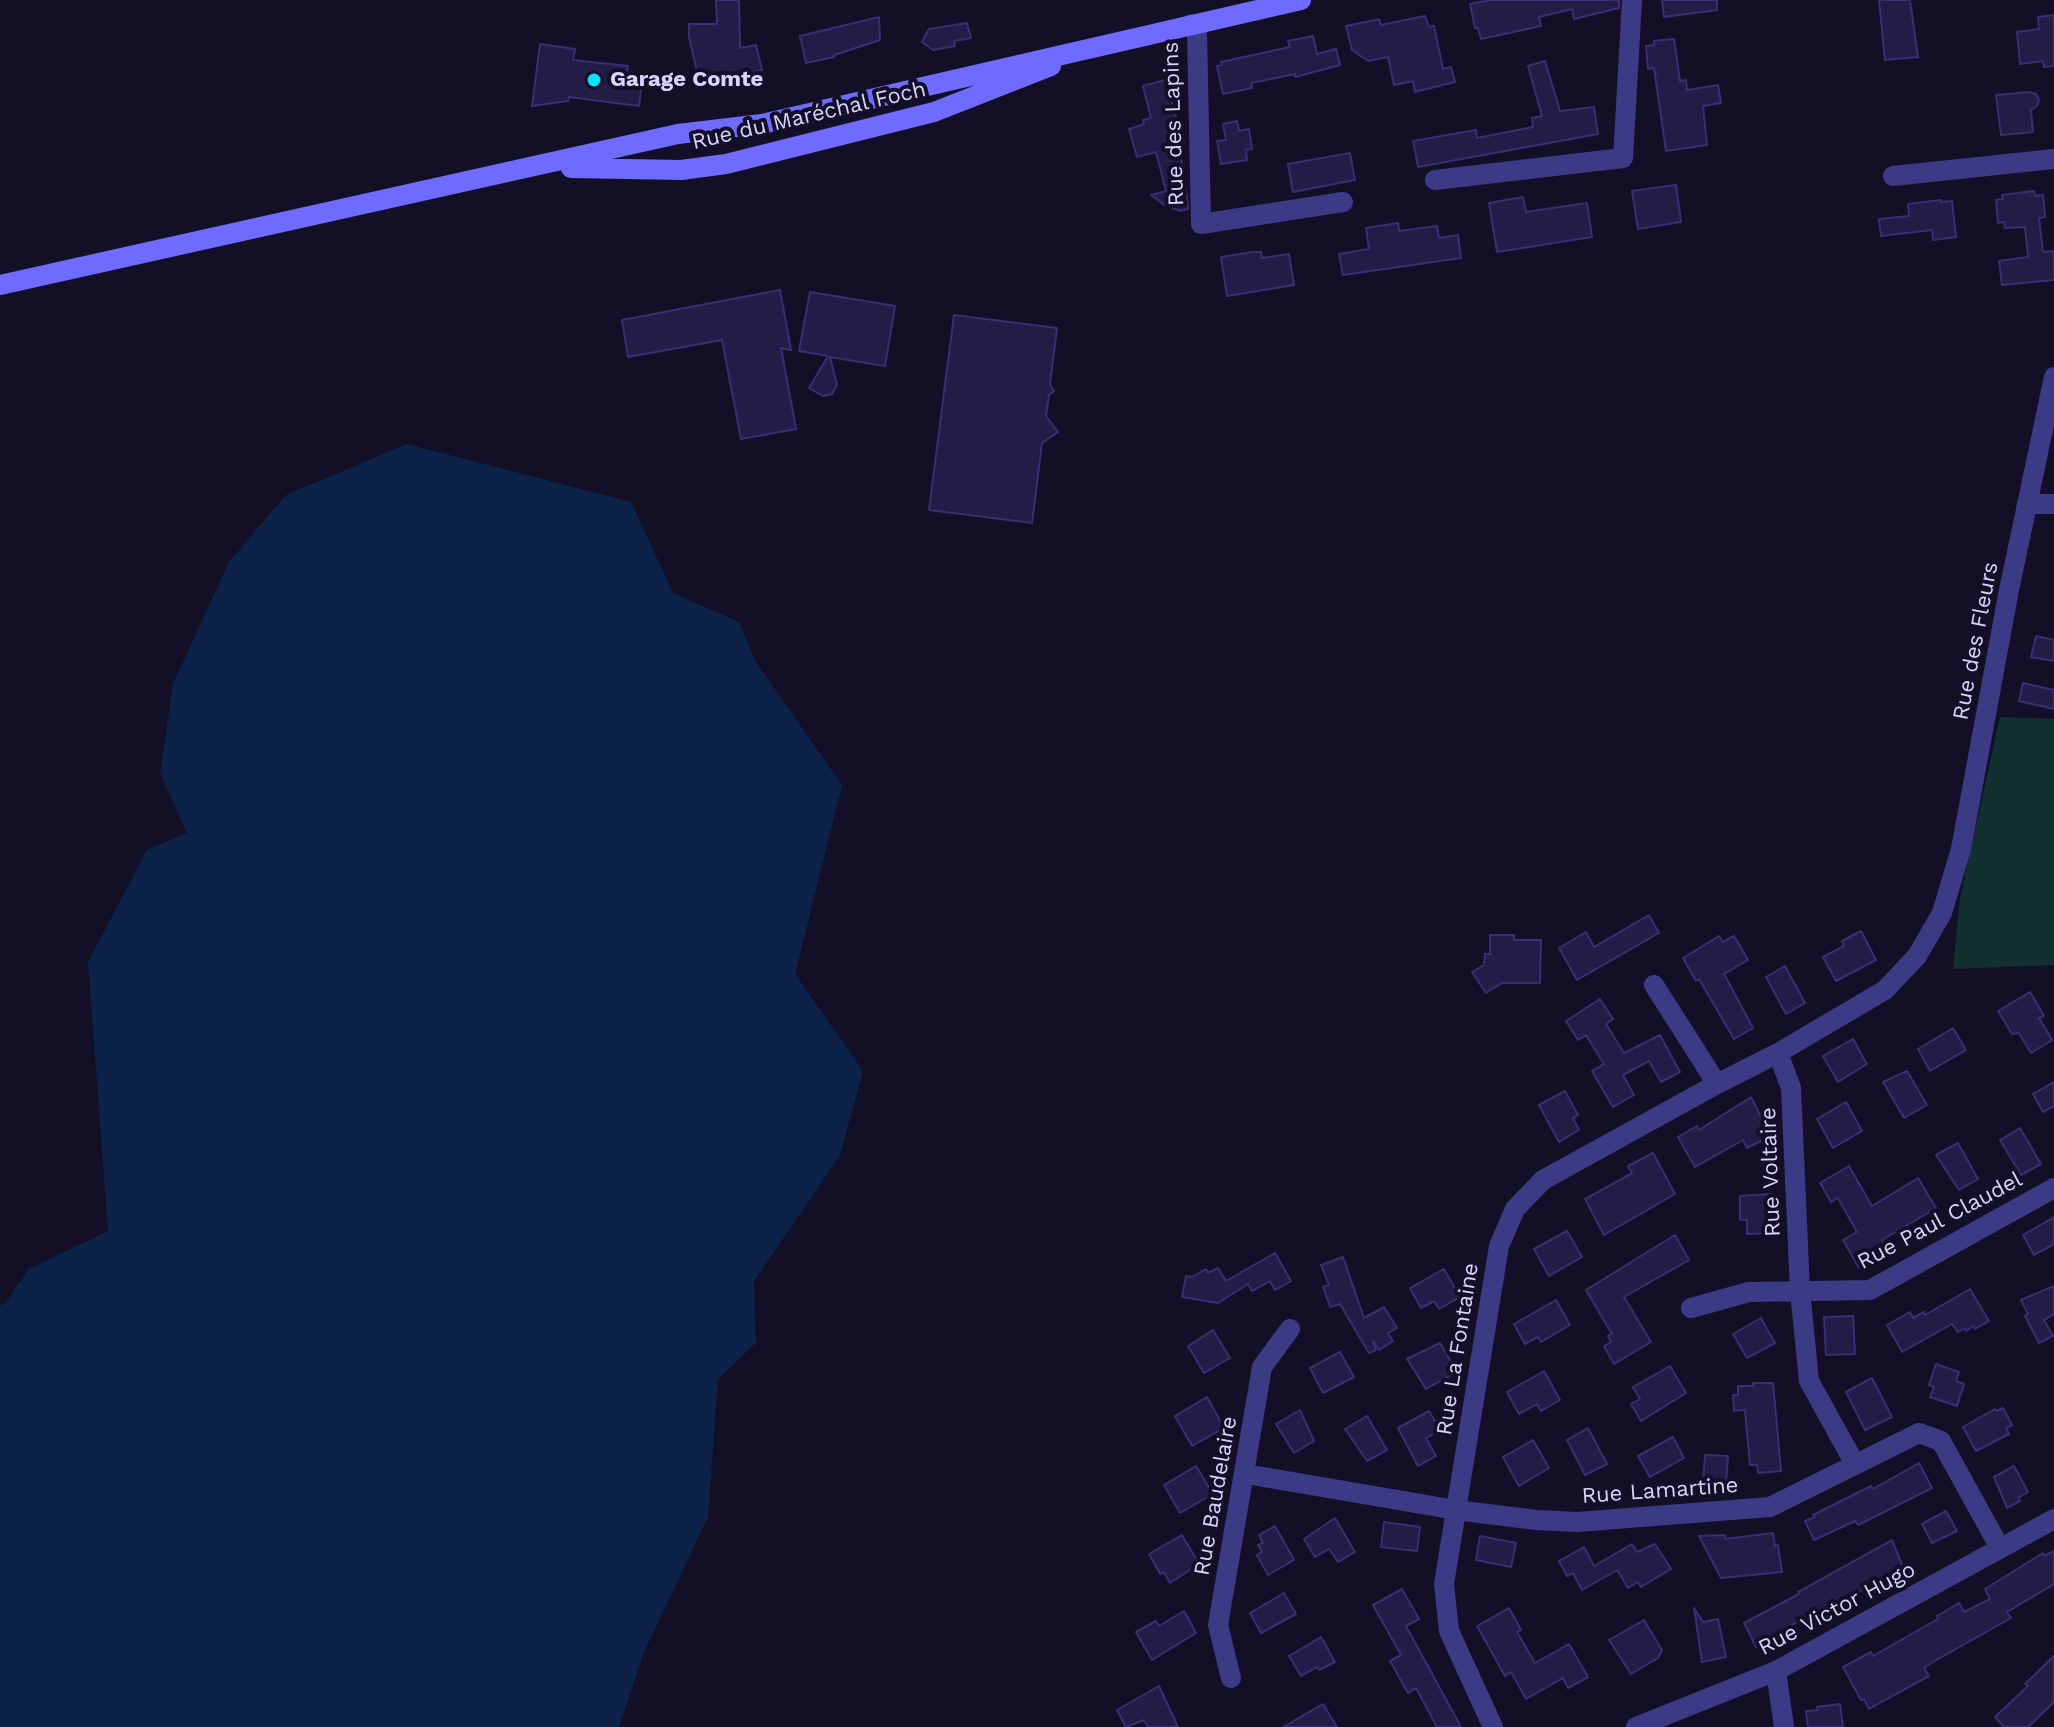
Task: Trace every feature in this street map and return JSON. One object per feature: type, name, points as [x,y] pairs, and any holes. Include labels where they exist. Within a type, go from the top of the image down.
[{"type":"main road","points":[[0,285],[678,134],[778,120],[1301,0]]},
{"type":"main road","name":"Rue du Maréchal Foch","points":[[527,170],[613,167],[681,170],[726,164],[934,112],[1052,66],[1091,46]]},
{"type":"main road","points":[[950,79],[958,102]]},
{"type":"main road","points":[[830,108],[839,136]]},
{"type":"main road","points":[[778,120],[784,150]]},
{"type":"street","points":[[1435,180],[1623,158],[1632,0]]},
{"type":"street","name":"Rue des Lapins","points":[[1191,24],[1197,33],[1201,224],[1343,202]]},
{"type":"street","points":[[1893,176],[2054,159]]},
{"type":"street","name":"Rue des Fleurs","points":[[1942,913],[1961,849],[2054,377]]},
{"type":"street","points":[[2027,504],[2054,504]]},
{"type":"street","name":"Rue La Fontaine","points":[[1493,1727],[1449,1631],[1444,1584],[1499,1246],[1515,1209],[1543,1180],[1778,1053],[1885,990],[1917,956],[1942,913]]},
{"type":"street","points":[[1654,985],[1717,1084]]},
{"type":"street","name":"Rue Voltaire","points":[[1778,1053],[1791,1088],[1800,1291],[1809,1381],[1855,1464]]},
{"type":"street","name":"Rue Paul Claudel","points":[[1800,1291],[1870,1290],[2054,1188]]},
{"type":"street","points":[[1691,1308],[1749,1292],[1800,1291]]},
{"type":"street","name":"Rue Baudelaire","points":[[1231,1678],[1218,1625],[1262,1367],[1290,1329]]},
{"type":"street","name":"Rue Lamartine","points":[[1246,1474],[1456,1510],[1577,1522],[1770,1507],[1919,1433],[1941,1441],[2000,1548]]},
{"type":"street","name":"Rue Victor Hugo","points":[[1636,1727],[1776,1671],[2054,1519]]},
{"type":"street","points":[[1776,1671],[1784,1727]]},
{"type":"green space","points":[[2000,717],[2054,719],[2054,965],[1953,969],[1960,898]]},
{"type":"water","points":[[407,444],[631,502],[673,593],[739,622],[755,661],[842,785],[795,974],[863,1071],[840,1155],[754,1281],[756,1343],[718,1379],[708,1517],[644,1652],[619,1727],[0,1727],[0,1306],[29,1269],[108,1231],[88,962],[147,850],[187,833],[160,773],[173,684],[229,562],[286,495]]},
{"type":"building","points":[[716,0],[739,0],[740,48],[756,45],[762,70],[700,84],[689,24],[717,24]]},
{"type":"building","points":[[1490,0],[1619,0],[1619,8],[1574,19],[1572,9],[1539,17],[1541,26],[1481,39],[1478,28],[1475,28],[1470,4]]},
{"type":"building","points":[[1662,0],[1717,0],[1717,10],[1664,17]]},
{"type":"building","points":[[1879,0],[1910,0],[1918,57],[1885,60]]},
{"type":"building","points":[[2054,15],[2054,66],[2044,67],[2043,61],[2020,64],[2017,32],[2039,29],[2038,17]]},
{"type":"building","points":[[1425,16],[1429,27],[1434,26],[1443,69],[1451,67],[1455,82],[1415,92],[1413,81],[1394,85],[1388,57],[1368,61],[1352,50],[1346,26],[1379,19],[1381,25]]},
{"type":"building","points":[[879,17],[880,40],[834,57],[806,63],[800,36]]},
{"type":"building","points":[[967,23],[971,38],[954,41],[955,46],[933,50],[922,42],[929,29]]},
{"type":"building","points":[[1313,36],[1317,54],[1336,49],[1340,65],[1295,77],[1295,74],[1251,83],[1252,88],[1223,94],[1217,66],[1222,65],[1221,62],[1290,47],[1288,41]]},
{"type":"building","points":[[1674,39],[1680,81],[1686,80],[1687,90],[1718,85],[1721,103],[1703,106],[1707,145],[1666,151],[1654,68],[1648,69],[1646,46],[1654,45],[1654,41]]},
{"type":"building","points":[[540,44],[575,49],[573,60],[628,66],[626,80],[642,82],[639,106],[569,97],[568,101],[532,106]]},
{"type":"building","points":[[1545,61],[1560,111],[1594,107],[1598,134],[1418,167],[1413,141],[1476,130],[1477,138],[1533,127],[1532,118],[1542,116],[1528,66]]},
{"type":"building","points":[[1165,80],[1184,144],[1176,146],[1182,163],[1180,168],[1188,209],[1180,211],[1151,195],[1166,191],[1156,152],[1137,157],[1129,129],[1151,118],[1143,86]]},
{"type":"building","points":[[2036,94],[2039,100],[2031,110],[2033,132],[2001,135],[1996,95]]},
{"type":"building","points":[[1237,121],[1239,131],[1249,129],[1252,149],[1246,150],[1247,160],[1221,164],[1217,141],[1226,140],[1223,124]]},
{"type":"building","points":[[1350,153],[1355,180],[1293,192],[1288,164]]},
{"type":"building","points":[[1676,185],[1681,222],[1638,229],[1632,191]]},
{"type":"building","points":[[2034,191],[2035,196],[2043,195],[2045,217],[2039,218],[2043,252],[2054,251],[2054,280],[2002,285],[1999,261],[2028,257],[2025,227],[2005,228],[2004,222],[1998,223],[1996,200],[2003,199],[2002,195]]},
{"type":"building","points":[[1523,197],[1526,212],[1587,203],[1592,237],[1497,252],[1489,203]]},
{"type":"building","points":[[1952,201],[1956,237],[1933,240],[1932,230],[1881,236],[1879,219],[1909,216],[1908,204]]},
{"type":"building","points":[[1398,223],[1399,231],[1437,226],[1439,238],[1458,235],[1461,258],[1343,275],[1339,254],[1369,249],[1366,228]]},
{"type":"building","points":[[1261,252],[1262,258],[1289,254],[1294,285],[1227,296],[1221,257]]},
{"type":"building","points":[[780,290],[791,350],[781,348],[796,429],[741,439],[722,340],[628,357],[622,320]]},
{"type":"building","points":[[810,292],[895,306],[885,366],[830,357],[837,385],[832,394],[823,396],[809,388],[828,356],[799,351]]},
{"type":"building","points":[[954,315],[1057,328],[1050,384],[1054,391],[1049,395],[1046,416],[1058,432],[1042,443],[1032,523],[929,510]]},
{"type":"building","points":[[2036,636],[2054,640],[2054,661],[2031,657]]},
{"type":"building","points":[[2023,683],[2054,690],[2054,709],[2019,701]]},
{"type":"building","points":[[1649,915],[1659,933],[1577,980],[1559,948],[1586,932],[1594,947]]},
{"type":"building","points":[[1861,931],[1876,960],[1836,981],[1823,957],[1844,946],[1842,941]]},
{"type":"building","points":[[1490,935],[1514,935],[1514,940],[1541,940],[1540,983],[1502,983],[1486,993],[1472,972],[1484,965],[1485,954],[1490,954]]},
{"type":"building","points":[[1719,936],[1723,942],[1734,936],[1748,960],[1724,974],[1753,1028],[1734,1039],[1683,958]]},
{"type":"building","points":[[1785,966],[1805,1003],[1786,1014],[1766,977]]},
{"type":"building","points":[[2030,992],[2044,1016],[2039,1018],[2052,1040],[2031,1053],[2019,1033],[2012,1034],[1998,1011]]},
{"type":"building","points":[[1600,999],[1613,1019],[1606,1024],[1624,1053],[1660,1035],[1680,1072],[1661,1082],[1649,1061],[1623,1075],[1634,1095],[1613,1107],[1592,1071],[1604,1064],[1586,1035],[1578,1040],[1566,1021]]},
{"type":"building","points":[[1953,1028],[1966,1050],[1930,1071],[1918,1049]]},
{"type":"building","points":[[1853,1039],[1867,1064],[1838,1082],[1823,1056]]},
{"type":"building","points":[[1907,1071],[1927,1105],[1904,1118],[1883,1082]]},
{"type":"building","points":[[2054,1082],[2054,1106],[2043,1112],[2033,1094]]},
{"type":"building","points":[[1565,1091],[1578,1115],[1573,1118],[1579,1130],[1559,1142],[1539,1105]]},
{"type":"building","points":[[1751,1097],[1771,1136],[1747,1148],[1743,1140],[1695,1167],[1678,1137],[1697,1126],[1699,1130]]},
{"type":"building","points":[[1846,1102],[1862,1131],[1833,1148],[1817,1119]]},
{"type":"building","points":[[2020,1128],[2041,1164],[2021,1175],[2000,1140]]},
{"type":"building","points":[[1958,1143],[1978,1179],[1959,1190],[1936,1155]]},
{"type":"building","points":[[1653,1153],[1675,1194],[1604,1235],[1585,1199],[1632,1173],[1628,1166]]},
{"type":"building","points":[[1849,1166],[1872,1206],[1918,1178],[1936,1208],[1882,1240],[1888,1251],[1859,1268],[1843,1240],[1857,1232],[1838,1198],[1831,1202],[1820,1183]]},
{"type":"building","points":[[1771,1194],[1770,1233],[1747,1234],[1747,1220],[1740,1220],[1740,1196]]},
{"type":"building","points":[[2054,1217],[2054,1244],[2034,1255],[2023,1235]]},
{"type":"building","points":[[1567,1231],[1582,1257],[1549,1276],[1534,1249]]},
{"type":"building","points":[[1675,1235],[1689,1260],[1624,1297],[1651,1342],[1614,1364],[1604,1346],[1611,1342],[1608,1336],[1612,1334],[1586,1290]]},
{"type":"building","points":[[1275,1253],[1291,1281],[1275,1290],[1270,1281],[1252,1291],[1248,1284],[1218,1303],[1182,1297],[1186,1276],[1192,1277],[1206,1269],[1208,1273],[1218,1268],[1226,1281]]},
{"type":"building","points":[[1343,1257],[1364,1318],[1384,1307],[1397,1328],[1388,1333],[1393,1341],[1379,1350],[1373,1341],[1376,1350],[1369,1353],[1340,1304],[1330,1307],[1323,1287],[1329,1285],[1321,1265]]},
{"type":"building","points":[[1444,1269],[1460,1297],[1439,1309],[1434,1301],[1421,1308],[1410,1288]]},
{"type":"building","points":[[2054,1286],[2054,1314],[2044,1320],[2053,1336],[2039,1343],[2025,1316],[2028,1314],[2021,1300]]},
{"type":"building","points":[[1970,1289],[1989,1321],[1975,1329],[1974,1326],[1958,1332],[1952,1324],[1902,1352],[1887,1325],[1910,1312],[1913,1318],[1924,1312],[1925,1315]]},
{"type":"building","points":[[1556,1300],[1570,1325],[1541,1342],[1538,1337],[1525,1344],[1514,1324]]},
{"type":"building","points":[[1853,1316],[1855,1354],[1826,1355],[1824,1317]]},
{"type":"building","points":[[1761,1318],[1775,1343],[1747,1358],[1733,1334]]},
{"type":"building","points":[[1213,1330],[1230,1358],[1204,1373],[1188,1346]]},
{"type":"building","points":[[1440,1343],[1451,1362],[1447,1364],[1453,1374],[1426,1389],[1407,1359]]},
{"type":"building","points":[[1340,1352],[1354,1377],[1323,1393],[1310,1368]]},
{"type":"building","points":[[1936,1364],[1959,1372],[1956,1381],[1964,1384],[1957,1406],[1930,1397],[1934,1387],[1929,1385]]},
{"type":"building","points":[[1670,1366],[1686,1393],[1641,1421],[1631,1404],[1640,1399],[1633,1387]]},
{"type":"building","points":[[1544,1371],[1560,1400],[1541,1411],[1537,1404],[1519,1414],[1507,1392]]},
{"type":"building","points":[[1872,1378],[1892,1417],[1865,1430],[1846,1392]]},
{"type":"building","points":[[1753,1383],[1773,1383],[1781,1471],[1758,1473],[1757,1465],[1750,1465],[1745,1410],[1734,1411],[1733,1395],[1738,1395],[1738,1386],[1753,1386]]},
{"type":"building","points":[[1207,1397],[1224,1428],[1192,1446],[1175,1416]]},
{"type":"building","points":[[2003,1408],[2012,1425],[2006,1428],[2009,1434],[1976,1451],[1963,1427],[1995,1409]]},
{"type":"building","points":[[1300,1410],[1314,1441],[1294,1453],[1276,1424]]},
{"type":"building","points":[[1429,1411],[1440,1430],[1426,1438],[1436,1456],[1418,1466],[1398,1428]]},
{"type":"building","points":[[1367,1416],[1387,1450],[1367,1461],[1345,1429]]},
{"type":"building","points":[[1588,1428],[1607,1464],[1585,1475],[1567,1440]]},
{"type":"building","points":[[1673,1437],[1684,1458],[1650,1477],[1638,1456]]},
{"type":"building","points":[[1533,1440],[1549,1468],[1519,1486],[1503,1457]]},
{"type":"building","points":[[1705,1455],[1728,1456],[1726,1484],[1703,1482]]},
{"type":"building","points":[[1919,1463],[1932,1488],[1858,1525],[1855,1521],[1814,1540],[1805,1521],[1815,1517],[1813,1515],[1871,1486],[1873,1489]]},
{"type":"building","points":[[1196,1466],[1213,1494],[1180,1513],[1164,1485]]},
{"type":"building","points":[[2014,1466],[2028,1492],[2007,1508],[1994,1477]]},
{"type":"building","points":[[1946,1511],[1957,1531],[1932,1543],[1922,1524]]},
{"type":"building","points":[[1335,1518],[1355,1552],[1338,1562],[1329,1549],[1315,1557],[1304,1539]]},
{"type":"building","points":[[1384,1522],[1420,1527],[1417,1551],[1381,1547]]},
{"type":"building","points":[[1275,1526],[1294,1560],[1268,1575],[1257,1555],[1262,1552],[1258,1545],[1263,1543],[1259,1535]]},
{"type":"building","points":[[1773,1533],[1782,1572],[1721,1578],[1699,1536],[1725,1535],[1725,1539]]},
{"type":"building","points":[[1182,1535],[1199,1564],[1170,1583],[1164,1572],[1160,1574],[1149,1554]]},
{"type":"building","points":[[1480,1536],[1516,1543],[1511,1567],[1476,1560]]},
{"type":"building","points":[[1892,1540],[1903,1567],[1830,1608],[1828,1605],[1788,1627],[1790,1630],[1756,1647],[1744,1623]]},
{"type":"building","points":[[1632,1544],[1637,1552],[1655,1544],[1671,1569],[1641,1587],[1638,1582],[1628,1588],[1617,1570],[1582,1590],[1573,1573],[1567,1576],[1559,1561],[1584,1547],[1594,1566]]},
{"type":"building","points":[[2054,1551],[2054,1584],[2007,1612],[2011,1618],[1931,1663],[1924,1668],[1929,1676],[1869,1709],[1864,1699],[1861,1700],[1843,1667],[1871,1652],[1873,1656],[1938,1619],[1937,1616],[1959,1603],[1964,1612],[1990,1599],[1985,1589],[2043,1553],[2044,1556]]},
{"type":"building","points":[[1402,1589],[1419,1619],[1406,1626],[1461,1727],[1437,1727],[1416,1688],[1408,1693],[1390,1661],[1401,1655],[1373,1605]]},
{"type":"building","points":[[1284,1593],[1296,1614],[1261,1633],[1250,1613]]},
{"type":"building","points":[[1509,1608],[1521,1630],[1517,1632],[1535,1663],[1569,1644],[1588,1677],[1568,1688],[1563,1678],[1526,1699],[1511,1672],[1505,1676],[1477,1626]]},
{"type":"building","points":[[1694,1608],[1703,1622],[1718,1619],[1726,1657],[1702,1662]]},
{"type":"building","points":[[1184,1611],[1196,1633],[1152,1660],[1136,1632],[1156,1621],[1159,1626]]},
{"type":"building","points":[[1644,1620],[1662,1650],[1658,1658],[1631,1674],[1609,1640]]},
{"type":"building","points":[[1321,1637],[1335,1662],[1301,1676],[1289,1656]]},
{"type":"building","points":[[2054,1656],[2054,1702],[2028,1727],[2004,1727],[1995,1717]]},
{"type":"building","points":[[1159,1686],[1178,1727],[1148,1727],[1144,1720],[1126,1727],[1117,1710]]},
{"type":"building","points":[[1323,1704],[1337,1727],[1283,1727]]},
{"type":"building","points":[[1840,1704],[1843,1727],[1808,1727],[1806,1711]]},
{"type":"place","name":"Garage Comte","points":[[594,80]]}]
